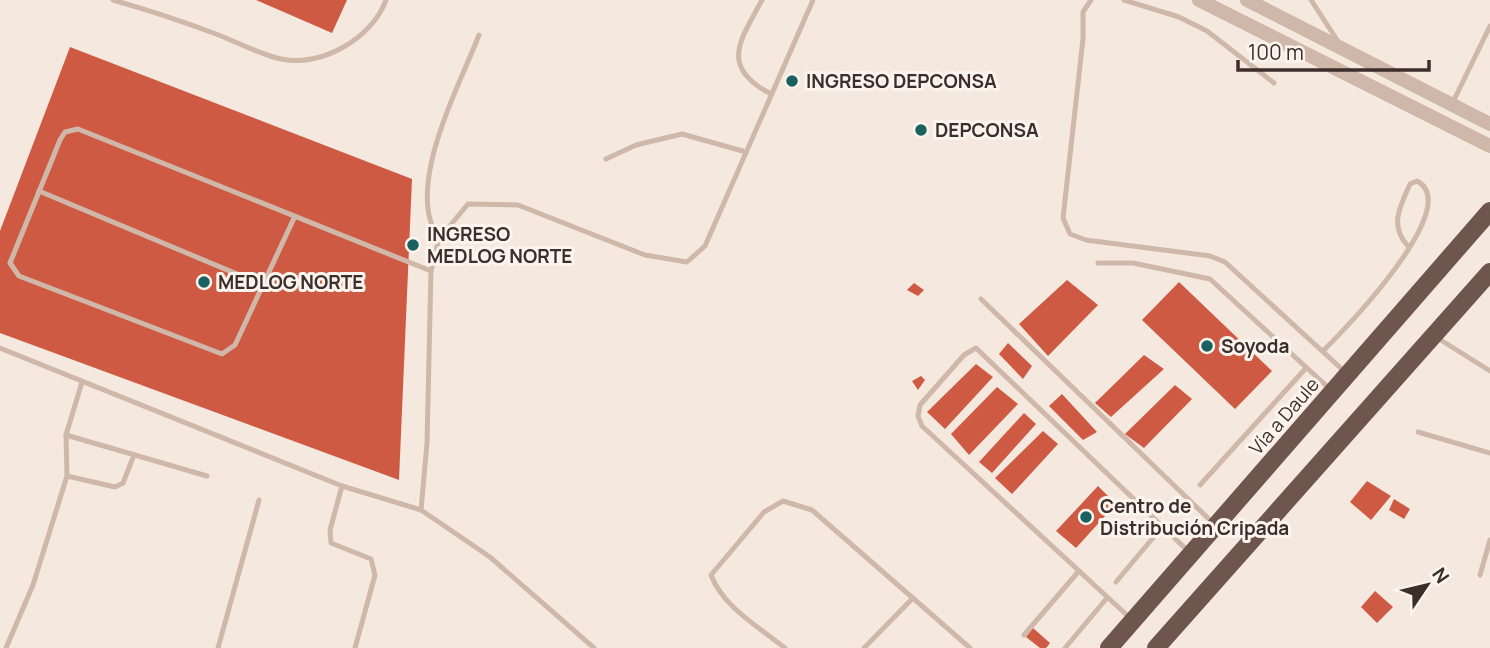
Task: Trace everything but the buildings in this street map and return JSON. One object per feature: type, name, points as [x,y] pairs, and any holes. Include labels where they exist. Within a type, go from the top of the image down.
[{"type":"highway","name":"Vía a Daule","points":[[1109,648],[1490,211]]},
{"type":"highway","points":[[1159,648],[1177,624],[1490,272]]},
{"type":"street","points":[[1199,0],[1226,6],[1490,146]]},
{"type":"street","points":[[1247,0],[1452,105],[1489,121]]},
{"type":"lane","points":[[113,0],[172,17],[283,60],[306,59],[335,51],[361,37],[380,17],[386,0]]},
{"type":"lane","points":[[762,0],[737,46],[738,61],[745,75],[771,94]]},
{"type":"lane","points":[[421,510],[427,443],[431,271],[439,239],[468,204],[518,205],[645,255],[687,262],[705,246],[813,0]]},
{"type":"lane","points":[[1091,0],[1082,18],[1083,39],[1063,218],[1070,234],[1086,240],[1210,256],[1225,262],[1348,375]]},
{"type":"lane","points":[[1124,0],[1179,17],[1207,31],[1274,83]]},
{"type":"lane","points":[[1311,0],[1343,49]]},
{"type":"lane","points":[[1452,105],[1490,26]]},
{"type":"lane","points":[[439,239],[430,227],[425,193],[438,142],[479,35]]},
{"type":"lane","points":[[295,216],[235,345],[222,354],[19,276],[10,263],[60,140],[65,132],[78,129],[295,216],[431,271]]},
{"type":"lane","points":[[606,159],[636,145],[682,134],[746,152]]},
{"type":"lane","points":[[1323,351],[1379,292],[1423,223],[1431,199],[1427,188],[1417,181],[1410,184],[1398,209],[1396,221],[1408,246]]},
{"type":"lane","points":[[39,191],[263,285]]},
{"type":"lane","points":[[1098,263],[1133,263],[1210,279],[1333,392]]},
{"type":"lane","points":[[981,299],[1215,526]]},
{"type":"lane","points":[[1433,335],[1490,370]]},
{"type":"lane","points":[[0,348],[342,486],[421,510],[490,557],[594,648]]},
{"type":"lane","points":[[1133,620],[922,426],[918,415],[920,405],[964,355],[976,348],[1191,553]]},
{"type":"lane","points":[[1200,485],[1307,368]]},
{"type":"lane","points":[[6,648],[33,585],[67,476],[66,435],[82,382]]},
{"type":"lane","points":[[1418,432],[1490,453]]},
{"type":"lane","points":[[66,435],[207,476]]},
{"type":"lane","points":[[67,476],[115,487],[123,483],[134,455]]},
{"type":"lane","points":[[342,486],[330,530],[331,543],[371,559],[375,575],[355,648]]},
{"type":"lane","points":[[218,648],[259,500]]},
{"type":"lane","points":[[785,648],[727,601],[716,589],[711,575],[764,512],[783,501],[812,510],[970,648]]},
{"type":"lane","points":[[1116,582],[1161,527]]},
{"type":"lane","points":[[1480,575],[1490,540]]},
{"type":"lane","points":[[1024,635],[1078,572]]},
{"type":"lane","points":[[864,648],[913,597]]},
{"type":"lane","points":[[1065,648],[1107,598]]},
{"type":"place","name":"INGRESO DEPCONSA","points":[[792,81]]},
{"type":"place","name":"DEPCONSA","points":[[921,130]]},
{"type":"place","name":"INGRESO MEDLOG NORTE","points":[[413,245]]},
{"type":"place","name":"MEDLOG NORTE","points":[[204,282]]},
{"type":"place","name":"Soyoda","points":[[1207,346]]},
{"type":"place","name":"Centro de Distribución Cripada","points":[[1086,517]]}]
